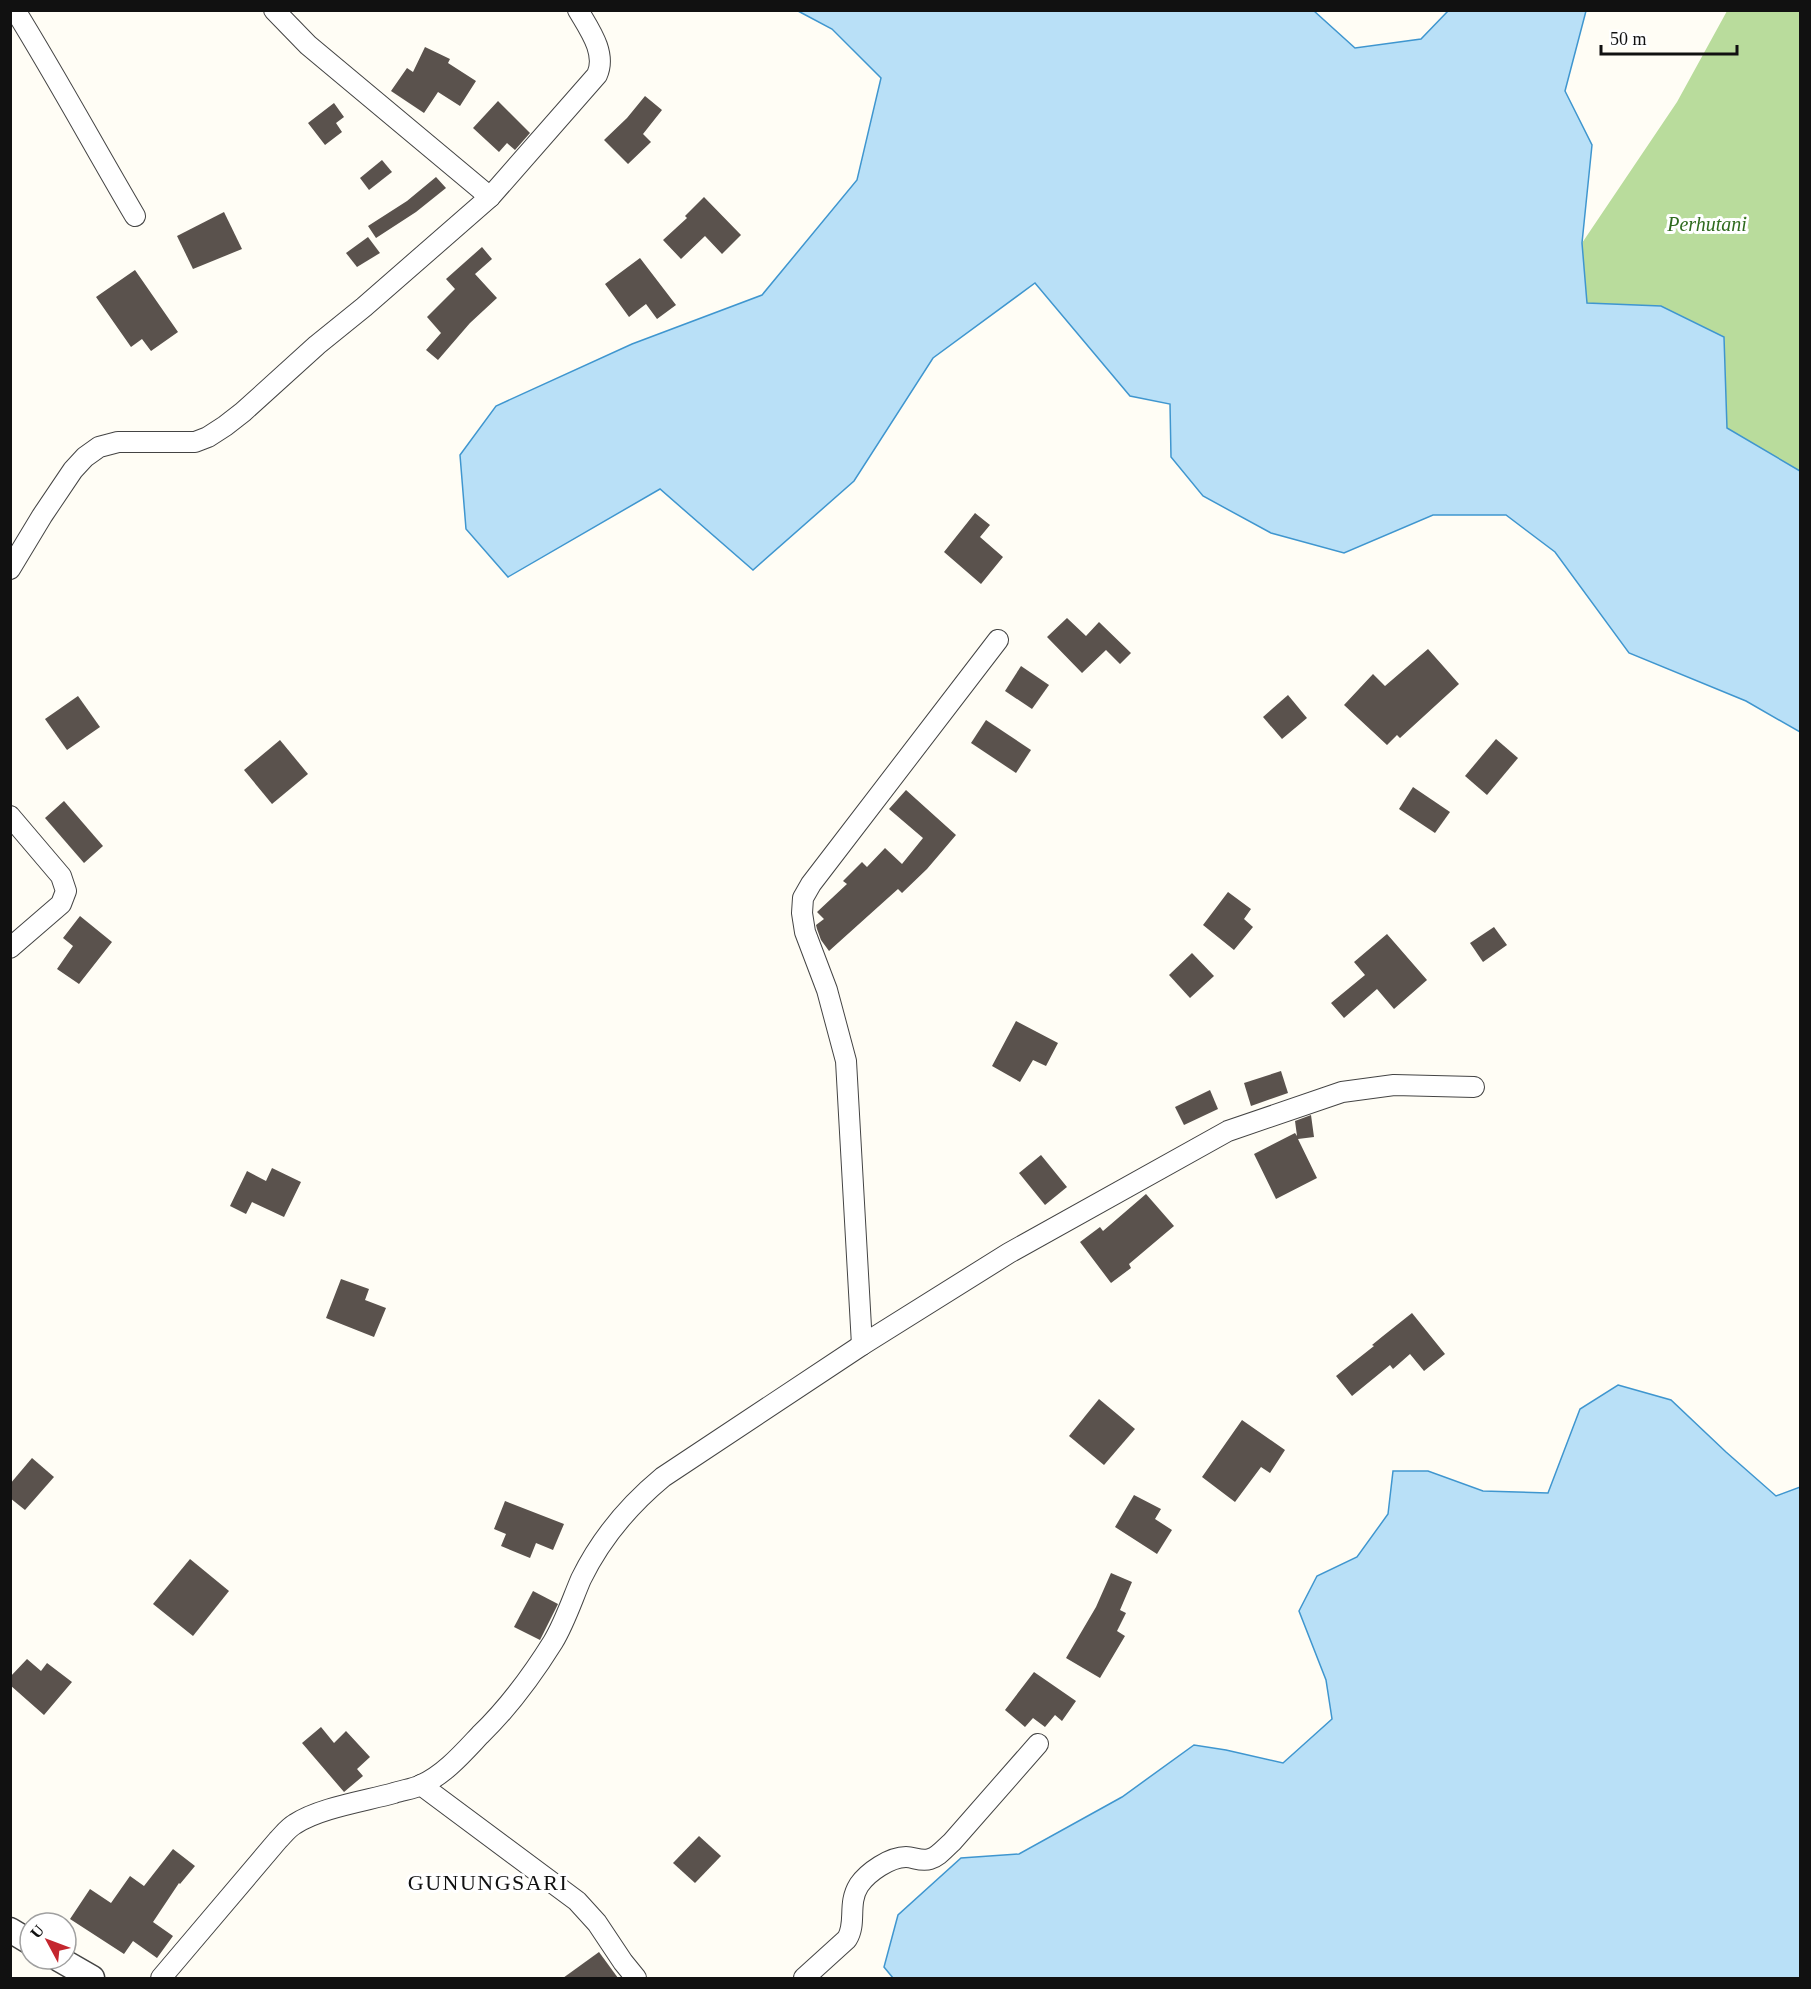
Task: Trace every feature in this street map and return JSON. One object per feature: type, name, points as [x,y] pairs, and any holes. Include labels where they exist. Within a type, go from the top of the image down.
[{"type":"street","points":[[15,10],[51,68],[135,216]]},
{"type":"street","points":[[274,10],[308,45],[490,197]]},
{"type":"street","points":[[10,570],[42,516],[73,470],[85,457],[99,447],[118,442],[195,442],[208,437],[243,412],[316,345],[364,307],[490,197],[597,75],[601,63],[600,57],[594,39],[578,10]]},
{"type":"street","points":[[862,1345],[846,1061],[827,990],[805,932],[802,913],[803,898],[811,884],[998,640]]},
{"type":"street","points":[[10,816],[61,876],[66,891],[61,904],[10,948]]},
{"type":"street","points":[[161,1978],[292,1826],[327,1811],[421,1785],[445,1769],[475,1740],[516,1694],[553,1642],[570,1610],[581,1580],[603,1539],[621,1515],[663,1477],[862,1345],[1009,1253],[1228,1131],[1342,1092],[1394,1085],[1474,1087]]},
{"type":"street","points":[[804,1978],[851,1933],[851,1904],[858,1887],[867,1875],[885,1863],[905,1857],[922,1860],[938,1855],[1038,1744]]},
{"type":"street","points":[[421,1785],[577,1901],[597,1923],[636,1978]]},
{"type":"street","points":[[78,1970],[92,1978]]},
{"type":"green space","name":"Perhutani","points":[[1727,11],[1800,11],[1800,471],[1727,428],[1724,337],[1661,306],[1587,304],[1582,243],[1677,102]]},
{"type":"water","points":[[798,11],[1314,11],[1355,48],[1421,39],[1448,11],[1586,11],[1565,91],[1592,145],[1582,243],[1587,303],[1661,306],[1724,337],[1727,428],[1800,471],[1800,732],[1746,701],[1629,653],[1555,552],[1506,515],[1433,515],[1344,553],[1271,533],[1203,496],[1171,457],[1170,404],[1130,396],[1035,283],[933,358],[854,481],[753,570],[660,489],[508,577],[466,529],[460,455],[496,406],[632,344],[762,295],[857,180],[881,78],[832,29]]},
{"type":"water","points":[[1618,1385],[1671,1400],[1776,1496],[1800,1487],[1800,1978],[893,1978],[884,1967],[898,1915],[961,1858],[1019,1854],[1122,1797],[1194,1745],[1283,1763],[1332,1719],[1326,1680],[1299,1611],[1317,1576],[1357,1557],[1388,1514],[1393,1471],[1428,1471],[1483,1491],[1548,1493],[1580,1409]]},
{"type":"building","points":[[425,47],[450,59],[448,63],[476,81],[460,106],[438,92],[424,113],[391,91],[407,68],[413,72]]},
{"type":"building","points":[[645,96],[662,110],[643,134],[651,142],[628,164],[604,140],[627,118]]},
{"type":"building","points":[[498,101],[530,133],[515,150],[507,143],[499,152],[473,128]]},
{"type":"building","points":[[334,103],[344,117],[336,123],[342,132],[325,145],[308,123]]},
{"type":"building","points":[[382,160],[392,172],[369,190],[360,178]]},
{"type":"building","points":[[436,177],[446,188],[416,212],[376,238],[368,226],[407,201]]},
{"type":"building","points":[[704,197],[741,235],[722,254],[705,236],[681,259],[663,240],[687,218],[685,216]]},
{"type":"building","points":[[224,212],[242,249],[193,269],[177,236]]},
{"type":"building","points":[[368,237],[380,253],[357,267],[346,253]]},
{"type":"building","points":[[482,247],[492,259],[475,274],[497,298],[470,323],[438,360],[426,350],[441,333],[427,317],[455,289],[446,279]]},
{"type":"building","points":[[640,258],[676,305],[657,319],[646,304],[629,317],[605,284]]},
{"type":"building","points":[[135,270],[178,332],[151,351],[142,339],[131,347],[96,297]]},
{"type":"building","points":[[975,513],[990,525],[980,537],[1003,557],[981,584],[944,552]]},
{"type":"building","points":[[1067,618],[1086,636],[1099,622],[1131,653],[1120,664],[1106,650],[1082,673],[1047,637]]},
{"type":"building","points":[[1428,649],[1459,684],[1400,738],[1397,735],[1387,745],[1344,705],[1373,674],[1385,686]]},
{"type":"building","points":[[1021,666],[1049,685],[1032,709],[1005,691]]},
{"type":"building","points":[[1288,695],[1307,718],[1282,739],[1263,717]]},
{"type":"building","points":[[78,696],[100,727],[67,750],[45,719]]},
{"type":"building","points":[[986,720],[1031,750],[1016,773],[971,743]]},
{"type":"building","points":[[1496,739],[1518,758],[1487,795],[1465,776]]},
{"type":"building","points":[[280,740],[308,774],[272,804],[244,770]]},
{"type":"building","points":[[1413,787],[1450,812],[1435,833],[1399,809]]},
{"type":"building","points":[[906,790],[956,835],[927,869],[902,893],[898,889],[829,951],[817,929],[816,925],[824,919],[817,912],[847,884],[843,881],[862,862],[867,867],[885,848],[902,864],[923,838],[889,809]]},
{"type":"building","points":[[64,801],[103,846],[84,863],[45,818]]},
{"type":"building","points":[[1228,892],[1251,909],[1244,919],[1253,927],[1234,950],[1203,925]]},
{"type":"building","points":[[80,916],[112,942],[79,984],[57,969],[73,946],[63,938]]},
{"type":"building","points":[[1494,927],[1507,945],[1483,962],[1470,943]]},
{"type":"building","points":[[1387,934],[1427,980],[1394,1009],[1377,989],[1344,1018],[1331,1003],[1365,975],[1354,962]]},
{"type":"building","points":[[1192,953],[1214,976],[1190,998],[1169,975]]},
{"type":"building","points":[[1016,1021],[1058,1043],[1046,1066],[1033,1060],[1020,1082],[992,1066]]},
{"type":"building","points":[[1281,1071],[1288,1093],[1251,1106],[1244,1083]]},
{"type":"building","points":[[1210,1090],[1218,1109],[1184,1125],[1175,1107]]},
{"type":"building","points":[[1311,1115],[1314,1137],[1298,1139],[1317,1178],[1276,1199],[1254,1154],[1295,1133],[1297,1136],[1295,1121]]},
{"type":"building","points":[[1041,1155],[1067,1187],[1045,1205],[1019,1173]]},
{"type":"building","points":[[272,1168],[301,1182],[284,1217],[252,1202],[246,1214],[230,1206],[247,1171],[266,1181]]},
{"type":"building","points":[[1146,1194],[1174,1226],[1129,1264],[1131,1268],[1111,1283],[1080,1242],[1100,1227],[1103,1231]]},
{"type":"building","points":[[341,1279],[369,1289],[365,1300],[386,1308],[374,1337],[326,1318]]},
{"type":"building","points":[[1412,1313],[1445,1354],[1424,1371],[1410,1354],[1393,1369],[1390,1365],[1352,1396],[1336,1376]]},
{"type":"building","points":[[1099,1399],[1135,1429],[1104,1465],[1069,1436]]},
{"type":"building","points":[[1242,1420],[1285,1450],[1270,1473],[1261,1467],[1235,1502],[1202,1477]]},
{"type":"building","points":[[32,1458],[54,1477],[25,1510],[10,1498],[10,1484]]},
{"type":"building","points":[[1134,1495],[1161,1509],[1155,1519],[1172,1530],[1157,1554],[1115,1527]]},
{"type":"building","points":[[505,1501],[564,1524],[553,1550],[536,1543],[530,1558],[501,1546],[506,1534],[494,1529]]},
{"type":"building","points":[[190,1559],[229,1591],[193,1636],[153,1604]]},
{"type":"building","points":[[1111,1573],[1132,1582],[1120,1610],[1126,1613],[1117,1631],[1125,1636],[1100,1678],[1066,1658],[1096,1607]]},
{"type":"building","points":[[533,1591],[558,1604],[540,1640],[514,1627]]},
{"type":"building","points":[[27,1659],[41,1671],[47,1663],[72,1682],[44,1715],[10,1685],[10,1677]]},
{"type":"building","points":[[1034,1672],[1076,1701],[1062,1721],[1055,1715],[1045,1727],[1033,1718],[1025,1727],[1005,1710]]},
{"type":"building","points":[[321,1727],[334,1743],[346,1731],[370,1757],[357,1769],[363,1776],[344,1792],[302,1743]]},
{"type":"building","points":[[699,1836],[721,1856],[695,1883],[673,1863]]},
{"type":"building","points":[[173,1849],[195,1866],[179,1883],[153,1922],[173,1936],[157,1958],[133,1941],[124,1954],[78,1924],[78,1911],[75,1911],[90,1889],[111,1903],[130,1876],[144,1886]]},
{"type":"building","points":[[599,1952],[618,1978],[563,1978]]},
{"type":"district","name":"GUNUNGSARI","points":[[488,1882]]}]
